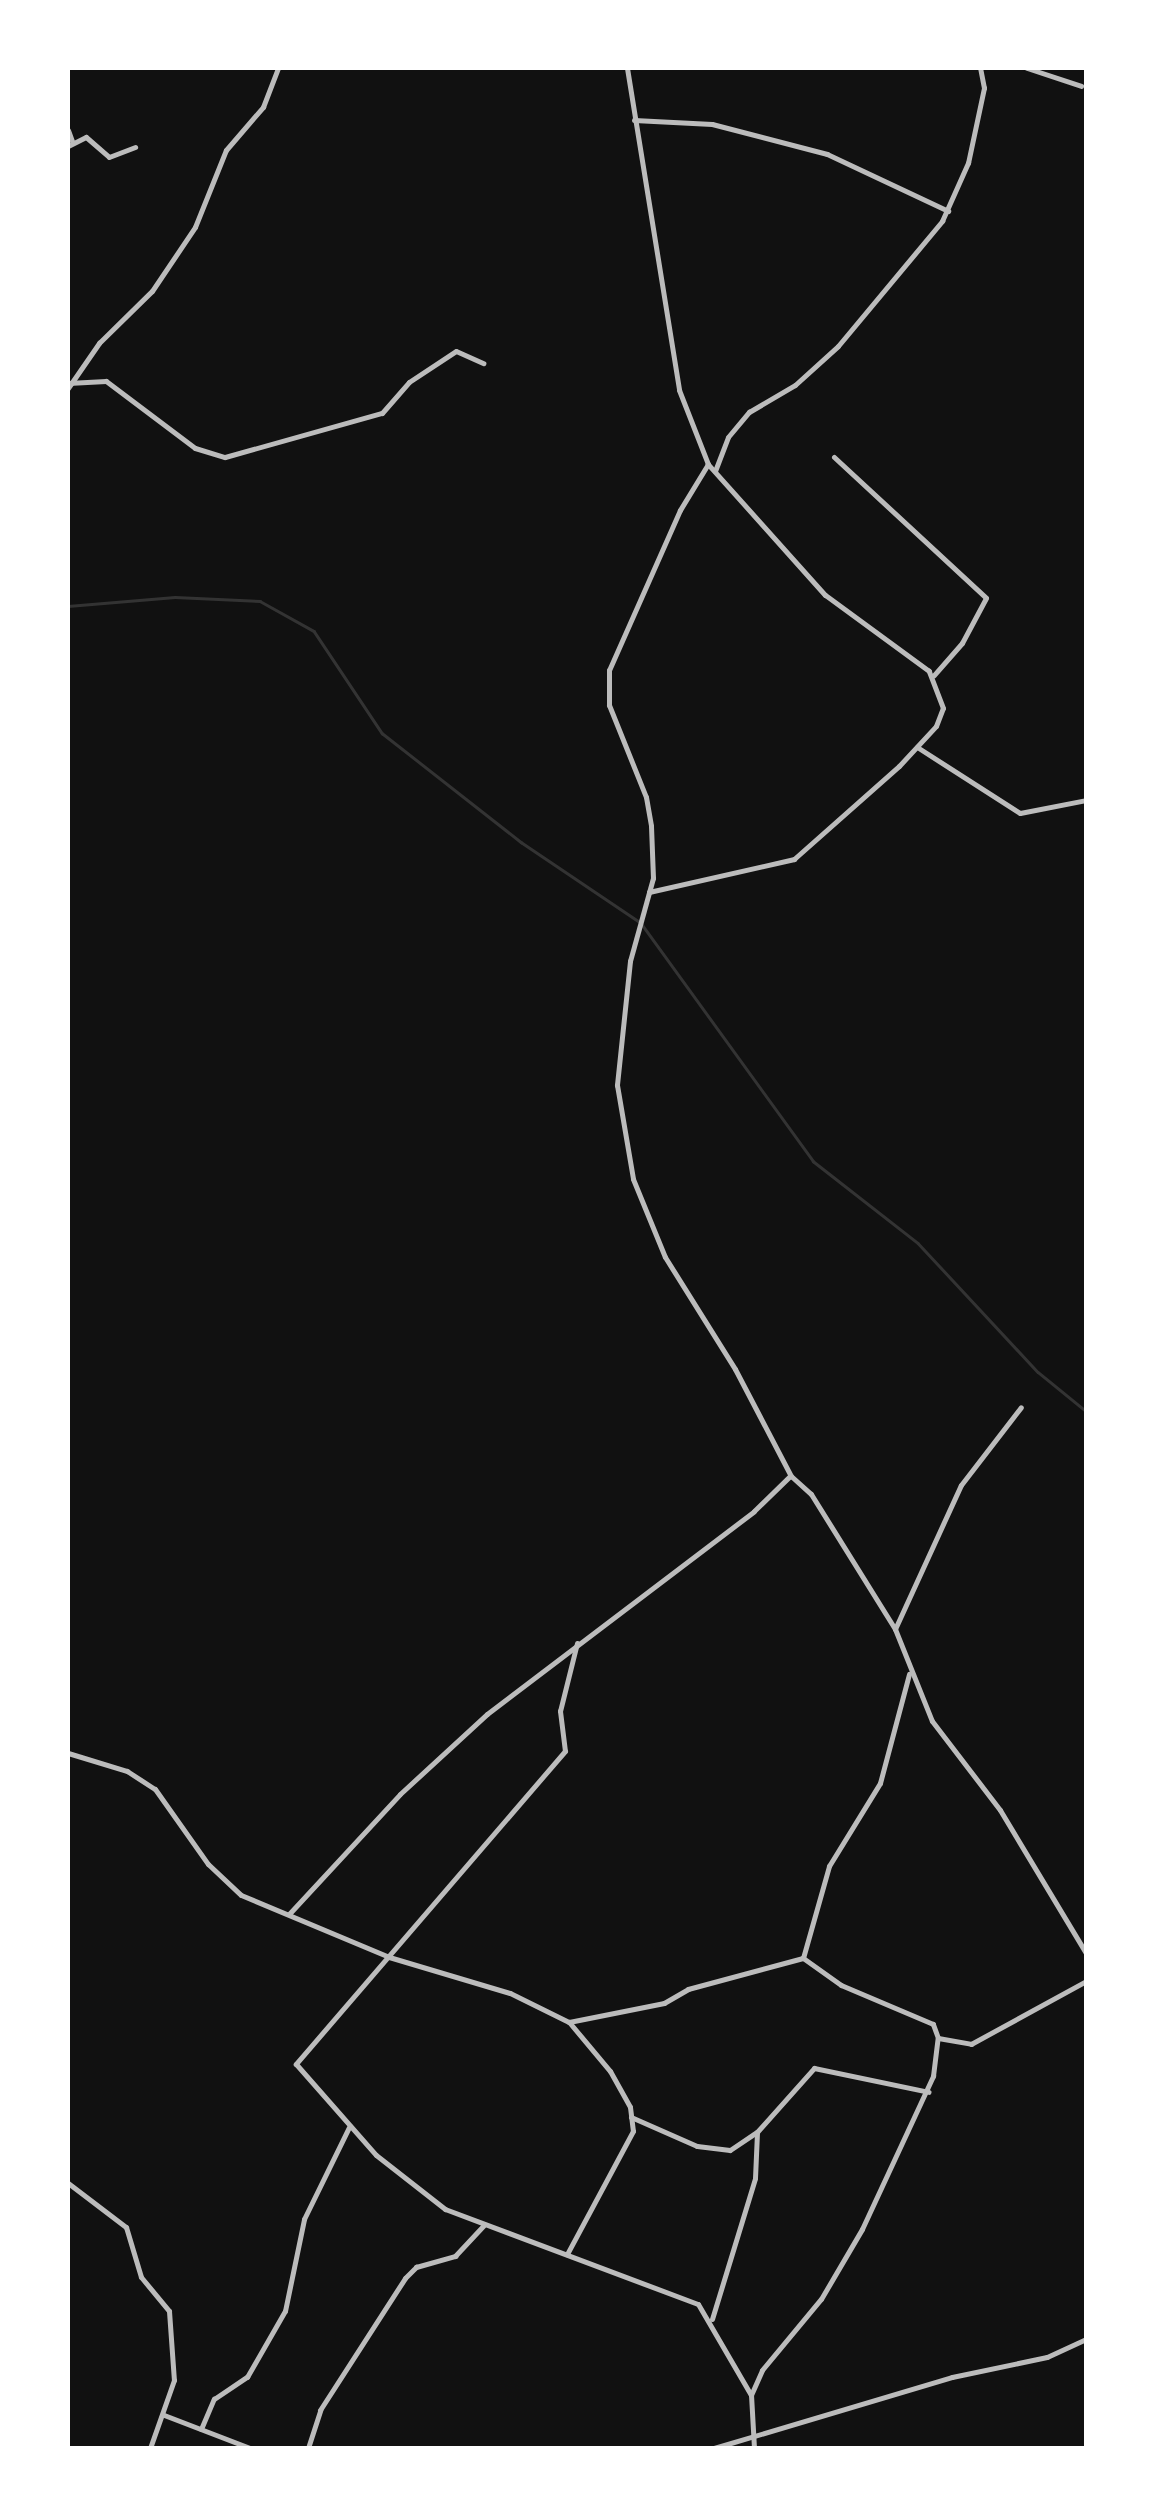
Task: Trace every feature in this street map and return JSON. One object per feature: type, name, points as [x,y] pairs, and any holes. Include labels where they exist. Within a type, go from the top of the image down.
[{"type":"street","points":[[68,385],[99,343],[152,291],[195,228],[226,150],[264,107],[278,68]]},
{"type":"street","points":[[627,68],[679,390],[708,464],[757,525],[783,544],[825,595],[934,676],[942,708],[917,748],[794,859],[649,892]]},
{"type":"street","points":[[715,470],[728,438],[748,412],[795,386],[838,346],[948,212],[968,163],[984,88],[980,68]]},
{"type":"street","points":[[1028,68],[1081,86]]},
{"type":"street","points":[[634,120],[712,124],[827,154],[948,212]]},
{"type":"street","points":[[68,130],[70,144],[86,137],[109,157],[135,147]]},
{"type":"street","points":[[68,385],[106,381],[194,448],[225,457],[382,412],[409,382],[456,351],[482,363]]},
{"type":"street","points":[[834,457],[986,598],[962,643],[934,676]]},
{"type":"street","points":[[708,464],[680,510],[608,670],[609,705],[646,797],[649,892],[630,961],[617,1086],[633,1180],[665,1257],[735,1369],[791,1476],[812,1494],[894,1629],[932,1721],[1000,1810],[1086,1953]]},
{"type":"street","points":[[917,748],[1020,814],[1086,800]]},
{"type":"street","points":[[894,1629],[961,1485],[1021,1406]]},
{"type":"street","points":[[290,1914],[400,1794],[577,1642],[754,1511],[791,1476]]},
{"type":"street","points":[[577,1642],[560,1711],[565,1751],[296,2064],[349,2127],[417,2190],[485,2225],[679,2293],[712,2318],[752,2395],[754,2448]]},
{"type":"street","points":[[803,1958],[829,1866],[880,1783],[910,1671]]},
{"type":"street","points":[[68,1752],[126,1771],[155,1789],[230,1888],[389,1957],[510,1993],[569,2022],[610,2071],[631,2117],[633,2131],[567,2254]]},
{"type":"street","points":[[569,2022],[664,2004],[688,1989],[803,1958]]},
{"type":"street","points":[[752,2395],[773,2352],[821,2299],[862,2230],[929,2092],[938,2038],[928,2020],[840,1986],[803,1958]]},
{"type":"street","points":[[938,2038],[971,2044],[1086,1980]]},
{"type":"street","points":[[631,2117],[720,2150],[758,2132],[814,2068],[929,2092]]},
{"type":"street","points":[[201,2429],[214,2399],[247,2377],[284,2310],[304,2219],[349,2127]]},
{"type":"street","points":[[712,2318],[755,2178],[758,2132]]},
{"type":"street","points":[[68,2183],[126,2227],[141,2277],[170,2312],[176,2355],[164,2415],[150,2448]]},
{"type":"street","points":[[308,2448],[320,2410],[405,2278],[416,2267],[456,2256],[485,2225]]},
{"type":"street","points":[[714,2448],[952,2377],[1047,2357],[1086,2338]]},
{"type":"street","points":[[164,2415],[250,2448]]},
{"type":"waterway","points":[[68,606],[175,597],[260,601],[314,631],[382,733],[521,842],[641,923],[813,1161],[918,1243],[1038,1372],[1086,1411]]}]
